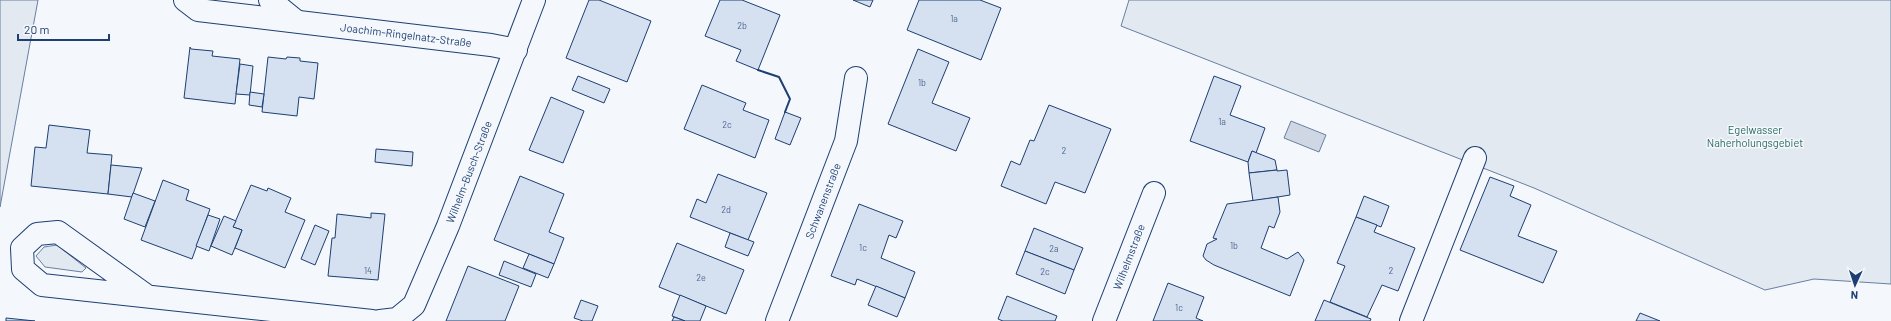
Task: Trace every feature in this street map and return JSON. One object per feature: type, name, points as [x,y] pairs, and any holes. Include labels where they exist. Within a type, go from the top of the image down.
[{"type":"street","name":"Joachim-Ringelnatz-Straße","points":[[185,0],[198,10],[491,45],[516,50]]},
{"type":"street","points":[[270,0],[296,21]]},
{"type":"street","name":"Wilhelm-Busch-Straße","points":[[380,321],[397,320],[414,305],[448,226],[534,0]]},
{"type":"street","name":"Schwanenstraße","points":[[777,321],[846,141],[856,78]]},
{"type":"street","points":[[1411,321],[1475,158]]},
{"type":"street","name":"Wilhelmstraße","points":[[1104,321],[1154,193]]},
{"type":"street","points":[[147,296],[58,232],[37,234],[22,248],[23,269],[42,285],[372,321]]},
{"type":"green space","points":[[0,0],[38,0],[0,207]]},
{"type":"green space","name":"Egelwasser Naherholungsgebiet","points":[[1129,0],[1891,0],[1891,284],[1814,279],[1765,290],[1534,188],[1121,26]]},
{"type":"green space","points":[[57,245],[86,268],[82,272],[45,267],[36,256],[44,247]]},
{"type":"shaded area","points":[[1291,121],[1326,135],[1319,152],[1284,138]]},
{"type":"building","points":[[589,0],[599,0],[651,21],[627,82],[566,58]]},
{"type":"building","points":[[720,0],[742,0],[780,15],[758,70],[736,61],[741,50],[705,36]]},
{"type":"building","points":[[853,0],[873,0],[870,7]]},
{"type":"building","points":[[919,0],[980,0],[1001,8],[981,60],[907,30]]},
{"type":"building","points":[[190,47],[191,49],[213,51],[212,56],[240,59],[235,104],[184,98]]},
{"type":"building","points":[[918,49],[949,62],[932,103],[970,118],[956,151],[888,124]]},
{"type":"building","points":[[268,57],[286,59],[287,57],[300,58],[300,61],[318,63],[314,99],[299,97],[297,116],[262,112]]},
{"type":"building","points":[[240,64],[253,66],[250,95],[236,94]]},
{"type":"building","points":[[578,76],[610,89],[604,103],[572,90]]},
{"type":"building","points":[[1214,76],[1241,86],[1230,115],[1265,128],[1256,153],[1252,151],[1248,162],[1190,141]]},
{"type":"building","points":[[702,85],[746,103],[743,110],[769,120],[755,158],[684,129]]},
{"type":"building","points":[[250,92],[264,94],[262,107],[249,105]]},
{"type":"building","points":[[551,97],[584,111],[563,163],[529,150]]},
{"type":"building","points":[[1049,105],[1111,129],[1085,193],[1055,182],[1046,204],[1001,186],[1011,161],[1020,165],[1030,140],[1034,141]]},
{"type":"building","points":[[785,112],[801,118],[790,145],[775,139]]},
{"type":"building","points":[[49,125],[90,130],[87,153],[112,155],[108,194],[31,186],[35,147],[46,148]]},
{"type":"building","points":[[376,149],[413,152],[412,166],[375,162]]},
{"type":"building","points":[[1252,151],[1275,160],[1277,170],[1249,173],[1248,162]]},
{"type":"building","points":[[111,165],[142,168],[132,197],[108,194]]},
{"type":"building","points":[[1287,170],[1290,195],[1253,201],[1249,173]]},
{"type":"building","points":[[718,174],[767,193],[748,240],[690,217],[697,199],[706,203]]},
{"type":"building","points":[[520,176],[564,194],[549,232],[564,238],[554,264],[494,240]]},
{"type":"building","points":[[1490,177],[1514,186],[1510,196],[1531,205],[1518,236],[1557,251],[1543,283],[1460,250]]},
{"type":"building","points":[[163,180],[189,190],[186,200],[210,209],[192,259],[141,240]]},
{"type":"building","points":[[251,185],[267,191],[268,188],[291,198],[285,212],[305,220],[285,268],[235,248],[242,230],[233,227]]},
{"type":"building","points":[[133,193],[155,201],[145,227],[124,219]]},
{"type":"building","points":[[1364,196],[1389,206],[1381,227],[1356,217]]},
{"type":"building","points":[[1278,197],[1280,212],[1274,228],[1269,226],[1261,248],[1287,259],[1298,252],[1304,260],[1290,296],[1214,265],[1203,256],[1207,244],[1217,239],[1213,238],[1227,204]]},
{"type":"building","points":[[859,204],[903,221],[896,238],[889,235],[881,258],[915,272],[905,298],[857,279],[855,285],[831,276]]},
{"type":"building","points":[[371,213],[385,214],[378,280],[328,276],[332,238],[335,238],[337,214],[371,218]]},
{"type":"building","points":[[208,215],[220,219],[209,251],[196,246]]},
{"type":"building","points":[[224,216],[236,221],[233,227],[242,230],[232,255],[211,246]]},
{"type":"building","points":[[1356,217],[1377,225],[1374,232],[1415,248],[1398,291],[1382,285],[1367,317],[1330,302],[1345,266],[1337,263]]},
{"type":"building","points":[[315,225],[329,231],[315,265],[301,259]]},
{"type":"building","points":[[1034,228],[1083,248],[1074,270],[1025,251]]},
{"type":"building","points":[[730,233],[754,242],[748,256],[725,247]]},
{"type":"building","points":[[677,243],[744,270],[726,314],[659,287]]},
{"type":"building","points":[[1025,251],[1074,270],[1065,294],[1016,274]]},
{"type":"building","points":[[529,254],[554,264],[548,278],[523,268]]},
{"type":"building","points":[[504,261],[536,274],[531,287],[499,275]]},
{"type":"building","points":[[468,266],[519,286],[505,321],[446,321]]},
{"type":"building","points":[[1168,283],[1204,297],[1196,318],[1203,321],[1153,321]]},
{"type":"building","points":[[876,286],[905,298],[897,317],[868,305]]},
{"type":"building","points":[[680,295],[706,306],[700,321],[685,321],[672,316]]},
{"type":"building","points":[[1007,296],[1057,316],[1055,321],[1003,321],[998,319]]},
{"type":"building","points":[[581,300],[598,306],[592,321],[583,321],[574,318]]},
{"type":"building","points":[[1324,300],[1371,319],[1370,321],[1315,321]]},
{"type":"building","points":[[1640,313],[1660,321],[1636,321]]},
{"type":"building","points":[[674,317],[685,321],[672,321]]},
{"type":"building","points":[[6,318],[35,321],[6,321]]},
{"type":"wall","points":[[758,70],[779,77],[790,99],[785,112]]}]
